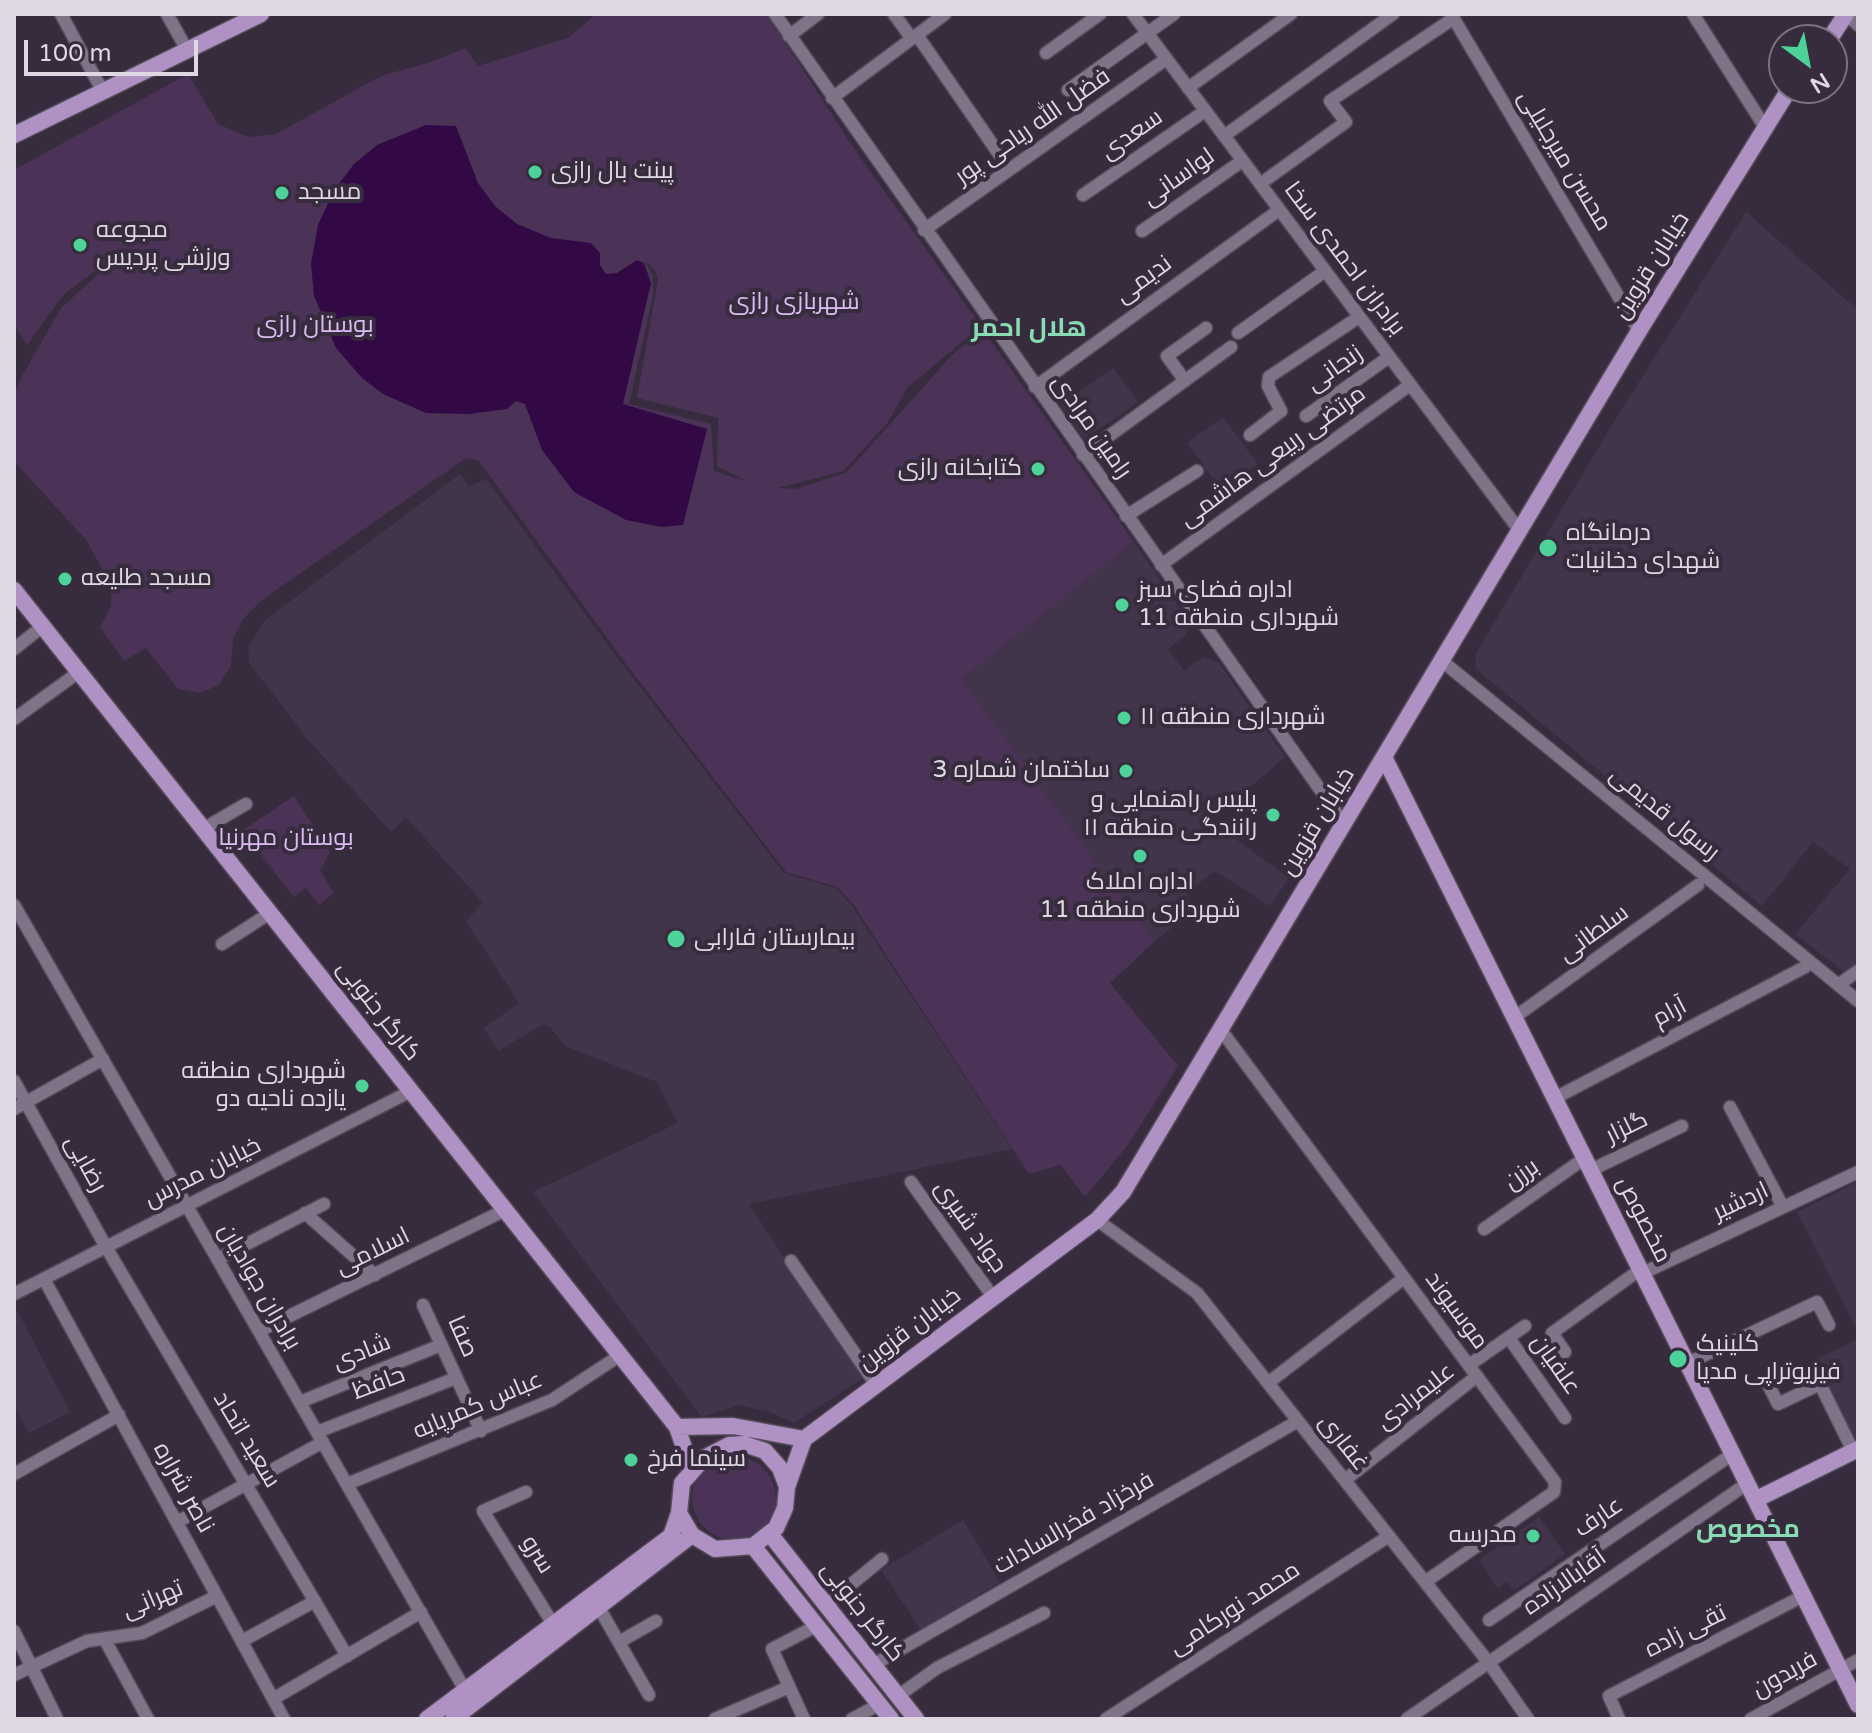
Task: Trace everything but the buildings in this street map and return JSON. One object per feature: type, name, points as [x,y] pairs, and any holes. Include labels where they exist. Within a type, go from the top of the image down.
[{"type":"main road","points":[[14,135],[261,14]]},
{"type":"main road","name":"خیابان قزوین","points":[[804,1439],[1097,1220],[1132,1178],[1639,331],[1781,104]]},
{"type":"main road","name":"کارگر جنوبی","points":[[14,590],[677,1427],[691,1468]]},
{"type":"main road","name":"مخصوص","points":[[1384,757],[1858,1705]]},
{"type":"main road","points":[[677,1427],[733,1426],[804,1439],[787,1487],[782,1520],[770,1534],[753,1546],[715,1549],[692,1535],[679,1513]]},
{"type":"main road","points":[[427,1719],[470,1705],[553,1624],[671,1536],[679,1513],[682,1483],[691,1468],[718,1449],[744,1444],[769,1454],[780,1468],[787,1487]]},
{"type":"main road","points":[[1757,1499],[1856,1450]]},
{"type":"main road","name":"کارگر جنوبی","points":[[770,1534],[916,1719]]},
{"type":"main road","points":[[453,1719],[692,1535]]},
{"type":"main road","name":"کارگر جنوبی","points":[[753,1546],[891,1719]]},
{"type":"street","points":[[61,14],[102,90]]},
{"type":"street","points":[[167,14],[187,50]]},
{"type":"street","name":"رامین مرادی","points":[[775,14],[1345,825]]},
{"type":"street","points":[[789,36],[818,14]]},
{"type":"street","points":[[894,14],[999,154]]},
{"type":"street","points":[[1046,53],[1100,14]]},
{"type":"street","name":"برادران احمدی سخا","points":[[1133,14],[1520,531]]},
{"type":"street","points":[[1068,90],[1174,14]]},
{"type":"street","points":[[1188,88],[1291,14]]},
{"type":"street","points":[[1224,136],[1393,14]]},
{"type":"street","points":[[1693,14],[1766,129]]},
{"type":"street","points":[[1846,14],[1858,25]]},
{"type":"street","points":[[832,98],[938,16]]},
{"type":"street","points":[[1267,179],[1346,122],[1330,101],[1452,16]]},
{"type":"street","name":"محسن میرجلیلی","points":[[1452,16],[1639,331]]},
{"type":"street","name":"فضل الله ریاحی پور","points":[[924,230],[1166,59]]},
{"type":"street","name":"سعدی","points":[[1083,195],[1205,111]]},
{"type":"street","name":"لواسانی","points":[[1142,231],[1242,161]]},
{"type":"street","name":"ندیمی","points":[[1035,387],[1279,210]]},
{"type":"street","points":[[1238,333],[1325,271]]},
{"type":"street","points":[[1250,435],[1281,411],[1268,386],[1269,377],[1359,317]]},
{"type":"street","points":[[1185,381],[1167,356],[1206,328]]},
{"type":"street","points":[[1083,455],[1231,347]]},
{"type":"street","name":"زنجانی","points":[[1306,416],[1389,357]]},
{"type":"street","name":"مرتضی ربیعی هاشمی","points":[[1161,565],[1410,385]]},
{"type":"street","points":[[1126,516],[1197,471]]},
{"type":"street","points":[[14,649],[43,626]]},
{"type":"street","name":"رسول قدیمی","points":[[1442,661],[1858,1001]]},
{"type":"street","points":[[14,719],[79,672]]},
{"type":"street","points":[[203,829],[246,804]]},
{"type":"street","name":"سلطانی","points":[[1515,1017],[1698,885]]},
{"type":"street","name":"برادران جوادیان","points":[[14,905],[421,1612],[470,1705]]},
{"type":"street","points":[[222,944],[270,913]]},
{"type":"street","name":"آرام","points":[[1555,1098],[1805,967]]},
{"type":"street","points":[[1838,985],[1858,971]]},
{"type":"street","name":"موسیوند","points":[[1221,1030],[1557,1488],[1425,1582]]},
{"type":"street","points":[[20,1106],[103,1059]]},
{"type":"street","name":"رضایی","points":[[14,1081],[20,1106],[106,1247]]},
{"type":"street","name":"خیابان مدرس","points":[[14,1294],[411,1091]]},
{"type":"street","points":[[1730,1107],[1783,1207]]},
{"type":"street","name":"گلزار","points":[[1588,1164],[1682,1126]]},
{"type":"street","name":"برزن","points":[[1484,1229],[1588,1164]]},
{"type":"street","name":"اردشیر","points":[[1565,1352],[1552,1333],[1642,1271],[1858,1172]]},
{"type":"street","name":"جواد شیری","points":[[911,1182],[993,1297]]},
{"type":"street","points":[[218,1259],[324,1204]]},
{"type":"street","name":"اسلامی","points":[[259,1331],[505,1210]]},
{"type":"street","points":[[305,1213],[375,1275]]},
{"type":"street","name":"غفاری","points":[[1097,1220],[1197,1293],[1489,1663],[1528,1719]]},
{"type":"street","name":"سعید اتحاد","points":[[106,1247],[347,1656]]},
{"type":"street","points":[[791,1261],[877,1386]]},
{"type":"street","points":[[1268,1383],[1404,1278]]},
{"type":"street","name":"ناصر شراره","points":[[44,1279],[284,1719]]},
{"type":"street","points":[[1688,1363],[1817,1302],[1829,1325]]},
{"type":"street","name":"صفا","points":[[423,1305],[481,1431]]},
{"type":"street","name":"علفیان","points":[[1473,1371],[1525,1326]]},
{"type":"street","name":"علفیان","points":[[1509,1338],[1565,1418]]},
{"type":"street","name":"شادی","points":[[300,1402],[441,1345]]},
{"type":"street","name":"عباس کمرپایه","points":[[347,1484],[565,1394],[619,1356]]},
{"type":"street","name":"علیمرادی","points":[[1345,1480],[1473,1371]]},
{"type":"street","name":"حافظ","points":[[177,1522],[246,1484],[320,1437],[456,1378]]},
{"type":"street","points":[[1767,1382],[1778,1404],[1820,1384],[1856,1450]]},
{"type":"street","points":[[14,1474],[119,1415]]},
{"type":"street","name":"فرخزاد فخرالسادات","points":[[873,1665],[1298,1421]]},
{"type":"street","name":"عارف","points":[[1489,1620],[1734,1453]]},
{"type":"street","name":"آقابالازاده","points":[[1407,1719],[1748,1483]]},
{"type":"street","name":"سرو","points":[[526,1492],[483,1511],[553,1624]]},
{"type":"street","name":"محمد نورکامی","points":[[1106,1719],[1389,1536]]},
{"type":"street","points":[[826,1605],[882,1559]]},
{"type":"street","name":"تقی زاده","points":[[1619,1719],[1609,1696],[1805,1595]]},
{"type":"street","name":"تهرانی","points":[[14,1675],[87,1641],[142,1633],[217,1596]]},
{"type":"street","points":[[242,1641],[315,1601]]},
{"type":"street","points":[[598,1606],[649,1695]]},
{"type":"street","points":[[273,1699],[421,1612]]},
{"type":"street","points":[[898,1696],[937,1668],[1044,1613]]},
{"type":"street","points":[[619,1642],[656,1621]]},
{"type":"street","points":[[804,1719],[772,1649],[818,1625]]},
{"type":"street","points":[[14,1631],[57,1719]]},
{"type":"street","points":[[105,1640],[148,1719]]},
{"type":"street","name":"فریدون","points":[[1751,1719],[1858,1660]]},
{"type":"street","points":[[715,1719],[789,1687]]},
{"type":"street","points":[[852,1719],[880,1704]]},
{"type":"shaded area","points":[[426,125],[456,126],[478,183],[495,206],[517,224],[551,238],[591,243],[600,253],[600,265],[606,274],[617,273],[637,260],[644,263],[651,283],[623,404],[707,429],[683,525],[661,527],[626,520],[574,492],[542,450],[525,404],[516,401],[507,409],[469,414],[426,413],[383,394],[362,378],[336,348],[314,296],[311,264],[318,225],[334,190],[354,164],[377,145]]},
{"type":"shaded area","points":[[1746,212],[1858,310],[1858,965],[1846,973],[1795,934],[1850,869],[1813,842],[1762,906],[1476,669],[1475,655],[1607,433]]},
{"type":"shaded area","points":[[1113,368],[1138,402],[1085,439],[1061,405]]},
{"type":"shaded area","points":[[1223,417],[1258,464],[1222,491],[1187,443]]},
{"type":"shaded area","name":"بیمارستان فارابی","points":[[460,474],[469,486],[486,479],[613,652],[784,873],[836,888],[852,906],[1012,1149],[749,1204],[863,1378],[794,1423],[770,1412],[739,1405],[702,1417],[533,1192],[678,1123],[657,1082],[565,1046],[550,1027],[543,1024],[498,1051],[484,1028],[519,1003],[466,921],[483,903],[406,817],[391,832],[310,742],[249,663],[248,647],[264,621]]},
{"type":"shaded area","name":"شهرداری منطقه ۱۱","points":[[1134,542],[1189,622],[1186,635],[1168,649],[1184,671],[1203,657],[1219,663],[1285,757],[1211,821],[1289,878],[1270,906],[1215,871],[1186,893],[1190,903],[1179,911],[1182,919],[1154,942],[962,679]]},
{"type":"shaded area","points":[[1858,1182],[1858,1332],[1797,1212]]},
{"type":"shaded area","points":[[17,1310],[70,1412],[29,1433],[14,1405],[14,1312]]},
{"type":"shaded area","points":[[1858,1339],[1858,1438],[1853,1441],[1814,1360]]},
{"type":"shaded area","name":"مدرسه","points":[[1539,1517],[1565,1554],[1514,1591],[1507,1582],[1498,1588],[1479,1560]]},
{"type":"shaded area","points":[[963,1520],[1000,1582],[921,1630],[881,1570]]},
{"type":"green space","name":"بوستان رازی","points":[[596,14],[767,14],[857,153],[981,326],[907,388],[888,422],[843,471],[778,488],[796,489],[847,472],[953,354],[983,330],[1134,542],[962,679],[1154,942],[1110,983],[1178,1066],[1128,1145],[1085,1197],[1061,1165],[1029,1174],[853,904],[837,887],[786,872],[623,660],[479,461],[466,458],[262,600],[243,619],[233,639],[231,665],[219,685],[200,693],[178,689],[146,648],[124,661],[100,627],[111,606],[111,586],[87,541],[14,461],[14,395],[22,376],[61,308],[133,243],[64,294],[27,345],[14,324],[14,170],[188,74],[218,124],[249,137],[276,134],[381,76],[431,62],[465,48],[478,66],[568,38]],"holes":[[[645,261],[655,270],[658,279],[637,398],[718,418],[717,466],[748,482],[714,471],[711,424],[629,404],[653,295],[653,276]]]},
{"type":"green space","name":"بوستان مهرنیا","points":[[294,796],[330,852],[320,870],[334,893],[319,905],[306,888],[294,897],[242,831]]},
{"type":"green space","points":[[734,1456],[750,1459],[764,1468],[773,1482],[776,1498],[773,1514],[764,1528],[750,1537],[734,1540],[718,1537],[704,1528],[695,1514],[692,1498],[695,1482],[704,1468],[718,1459]]},
{"type":"place","name":"پینت بال رازی","points":[[535,172]]},
{"type":"place","name":"مسجد","points":[[282,193]]},
{"type":"place","name":"مجوعه ورزشی پردیس","points":[[80,245]]},
{"type":"place","name":"کتابخانه رازی","points":[[1038,469]]},
{"type":"place","name":"درمانگاه شهدای دخانیات","points":[[1548,548]]},
{"type":"place","name":"مسجد طلیعه","points":[[65,579]]},
{"type":"place","name":"اداره فضای سبز شهرداری منطقه 11","points":[[1122,605]]},
{"type":"place","name":"شهرداری منطقه ۱۱","points":[[1124,718]]},
{"type":"place","name":"ساختمان شماره 3","points":[[1126,771]]},
{"type":"place","name":"پلیس راهنمایی و رانندگی منطقه ۱۱","points":[[1273,815]]},
{"type":"place","name":"اداره املاک شهرداری منطقه 11","points":[[1140,856]]},
{"type":"place","name":"بیمارستان فارابی","points":[[676,939]]},
{"type":"place","name":"شهرداری منطقه یازده ناحیه دو","points":[[362,1086]]},
{"type":"place","name":"کلینیک فیزیوتراپی مدیا","points":[[1678,1359]]},
{"type":"place","name":"سینما فرخ","points":[[631,1460]]},
{"type":"place","name":"مدرسه","points":[[1533,1536]]},
{"type":"district","name":"هلال احمر","points":[[1029,329]]},
{"type":"district","name":"مخصوص","points":[[1748,1530]]},
{"type":"park label","name":"شهربازی رازی","points":[[794,303]]}]
